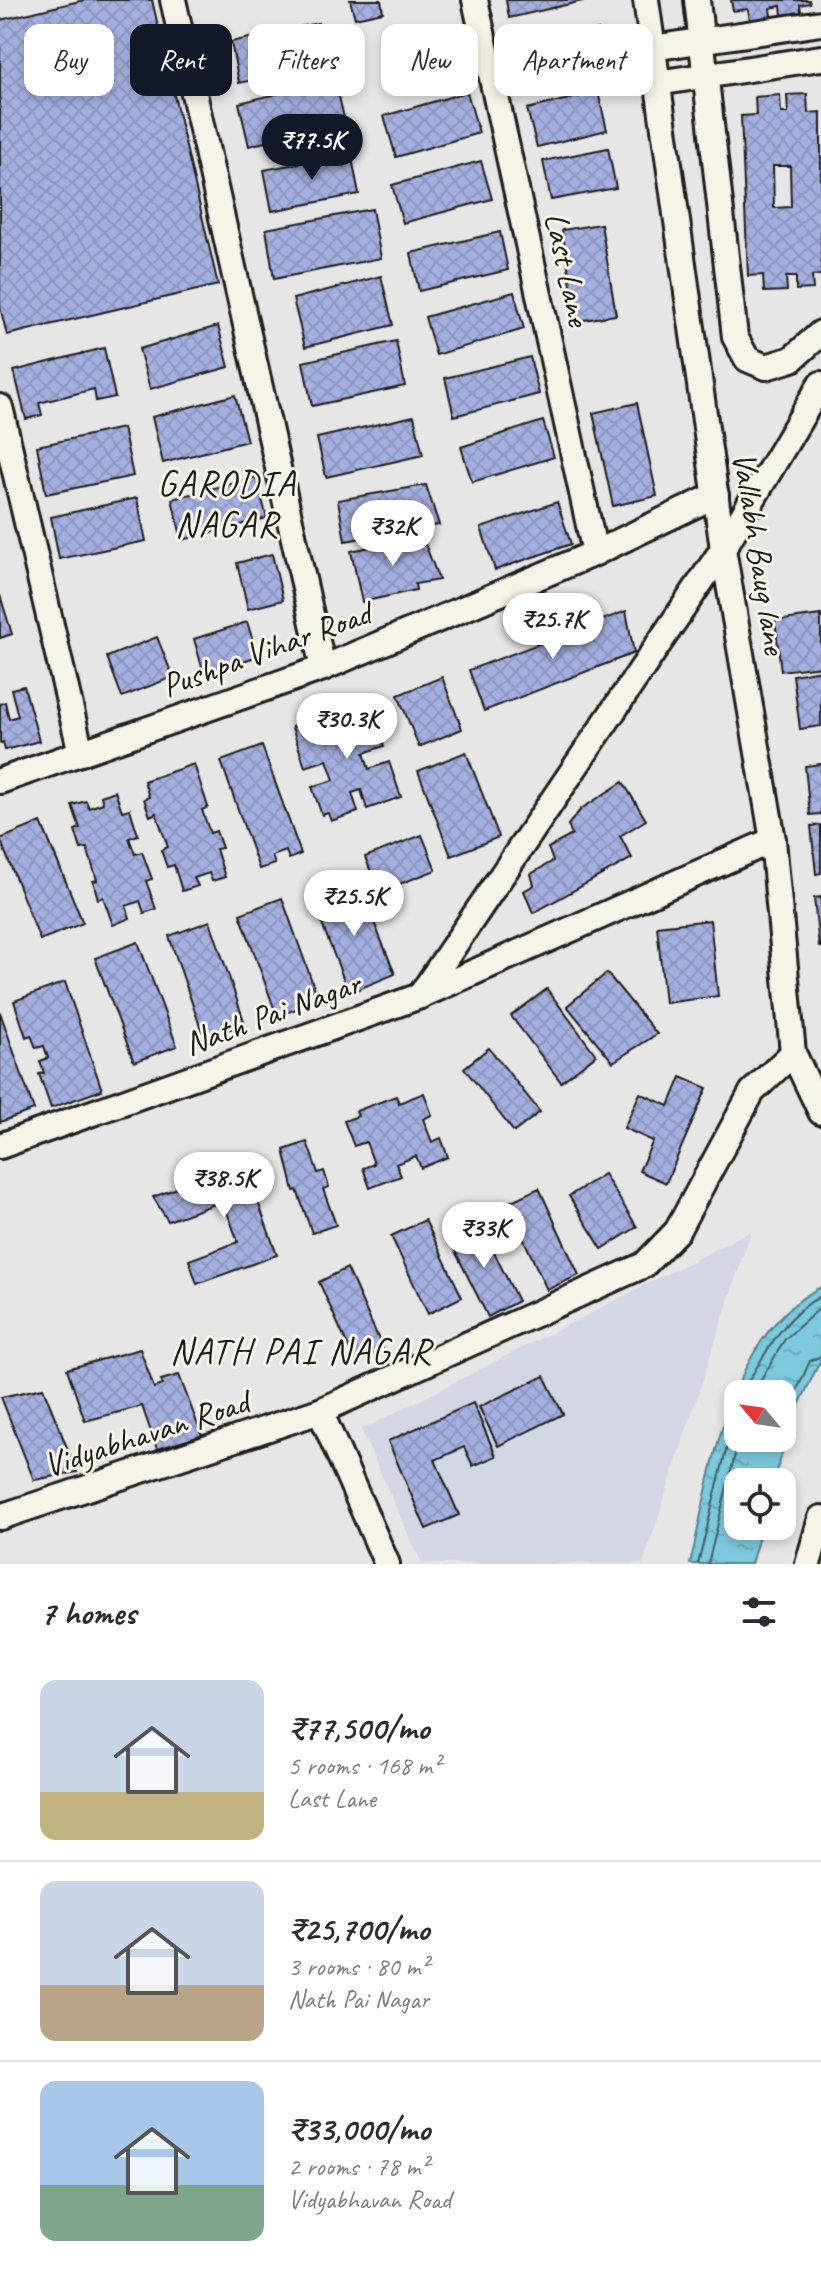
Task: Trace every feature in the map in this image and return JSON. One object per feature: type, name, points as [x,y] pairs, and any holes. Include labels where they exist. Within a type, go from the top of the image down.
[{"type":"street","points":[[173,0],[323,668]]},
{"type":"street","name":"Last Lane","points":[[475,0],[595,553]]},
{"type":"street","name":"Vallabh Baug lane","points":[[646,0],[649,24]]},
{"type":"street","points":[[697,0],[735,337],[747,359],[766,367],[792,359],[821,333]]},
{"type":"street","points":[[653,48],[821,23]]},
{"type":"street","name":"Vallabh Baug lane","points":[[653,55],[723,549],[773,840],[793,1053],[821,1112]]},
{"type":"street","points":[[657,83],[821,58]]},
{"type":"street","points":[[687,293],[730,288]]},
{"type":"street","points":[[420,996],[723,549],[821,384]]},
{"type":"street","points":[[0,407],[81,753]]},
{"type":"street","name":"Pushpa Vihar Road","points":[[0,781],[323,668],[595,553],[716,495]]},
{"type":"street","name":"Nath Pai Nagar","points":[[0,1146],[420,996],[773,840]]},
{"type":"street","name":"Vidyabhavan Road","points":[[0,1517],[320,1411],[644,1265],[677,1231],[752,1092],[793,1053]]},
{"type":"street","points":[[320,1411],[387,1564]]},
{"type":"street","points":[[808,1564],[821,1518]]},
{"type":"shaded area","points":[[751,1231],[643,1564],[422,1564],[361,1430]]},
{"type":"water","points":[[821,1287],[821,1359],[796,1411],[796,1380],[740,1380],[764,1337],[789,1309]]},
{"type":"water","points":[[724,1422],[724,1452],[782,1452],[778,1468],[724,1468],[724,1540],[758,1540],[751,1564],[690,1564]]},
{"type":"building","points":[[84,0],[152,0],[158,24],[130,24],[130,96],[174,96],[218,285],[7,335],[0,307],[0,20]]},
{"type":"building","points":[[350,0],[381,0],[383,12],[355,18]]},
{"type":"building","points":[[506,0],[587,0],[509,18]]},
{"type":"building","points":[[731,0],[809,0],[810,3],[800,5],[802,18],[783,21],[781,6],[770,8],[772,23],[751,26],[748,9],[733,11]]},
{"type":"building","points":[[248,38],[248,81],[239,83],[232,42]]},
{"type":"building","points":[[807,94],[808,113],[821,112],[821,275],[812,276],[813,289],[796,290],[796,277],[786,277],[787,291],[764,292],[763,275],[748,276],[741,116],[756,115],[755,97],[780,95],[781,113],[788,113],[787,95]],"holes":[[[773,166],[790,166],[791,207],[774,208]]]},
{"type":"building","points":[[268,96],[339,96],[345,122],[249,146],[239,103]]},
{"type":"building","points":[[453,96],[468,96],[479,133],[396,157],[384,116]]},
{"type":"building","points":[[581,96],[599,96],[607,130],[537,147],[527,109]]},
{"type":"building","points":[[608,148],[616,188],[551,200],[543,161]]},
{"type":"building","points":[[351,153],[359,194],[272,211],[264,170]]},
{"type":"building","points":[[481,161],[492,199],[403,223],[392,185]]},
{"type":"building","points":[[372,209],[381,258],[274,279],[266,229]]},
{"type":"building","points":[[601,224],[616,315],[577,321],[562,230]]},
{"type":"building","points":[[500,232],[508,270],[419,291],[411,253]]},
{"type":"building","points":[[381,276],[393,325],[305,347],[293,299]]},
{"type":"building","points":[[514,292],[524,329],[436,355],[425,317]]},
{"type":"building","points":[[218,326],[229,367],[150,389],[139,349]]},
{"type":"building","points":[[396,341],[405,386],[312,406],[303,362]]},
{"type":"building","points":[[104,348],[115,397],[96,401],[94,389],[39,403],[42,415],[26,419],[14,371]]},
{"type":"building","points":[[530,357],[539,394],[454,416],[445,378]]},
{"type":"building","points":[[235,395],[247,441],[163,463],[152,417]]},
{"type":"building","points":[[637,403],[657,496],[613,506],[593,413]]},
{"type":"building","points":[[414,416],[423,455],[326,477],[317,438]]},
{"type":"building","points":[[543,421],[554,457],[472,482],[461,447]]},
{"type":"building","points":[[123,428],[133,476],[46,494],[37,446]]},
{"type":"building","points":[[256,477],[267,518],[182,540],[172,499]]},
{"type":"building","points":[[426,485],[439,525],[345,541],[338,500]]},
{"type":"building","points":[[137,498],[146,541],[59,559],[51,517]]},
{"type":"building","points":[[557,502],[571,544],[495,570],[481,528]]},
{"type":"building","points":[[422,536],[439,580],[415,584],[416,590],[362,602],[351,551]]},
{"type":"building","points":[[272,554],[283,600],[248,609],[237,563]]},
{"type":"building","points":[[0,595],[12,634],[0,638]]},
{"type":"building","points":[[626,611],[634,653],[484,711],[469,670]]},
{"type":"building","points":[[821,615],[821,666],[781,671],[775,621]]},
{"type":"building","points":[[247,622],[258,656],[204,674],[194,639]]},
{"type":"building","points":[[157,637],[173,677],[122,697],[107,657]]},
{"type":"building","points":[[821,670],[821,726],[800,729],[793,675]]},
{"type":"building","points":[[442,677],[462,729],[419,747],[398,695]]},
{"type":"building","points":[[24,686],[39,741],[5,750],[3,742],[0,743],[0,704],[5,702],[9,719],[18,716],[11,689]]},
{"type":"building","points":[[369,701],[384,746],[364,753],[369,769],[389,762],[401,797],[367,809],[361,790],[352,793],[358,812],[331,821],[328,813],[322,815],[312,787],[334,780],[327,760],[305,767],[292,727],[327,715],[334,736],[340,734],[333,713]]},
{"type":"building","points":[[262,746],[301,854],[289,859],[286,851],[272,856],[275,864],[259,869],[221,761]]},
{"type":"building","points":[[466,752],[499,837],[451,856],[418,771]]},
{"type":"building","points":[[194,764],[208,807],[202,810],[210,833],[216,831],[222,848],[216,849],[225,877],[212,881],[209,873],[194,878],[198,886],[182,891],[174,865],[167,867],[161,850],[168,847],[156,813],[150,816],[144,799],[149,797],[144,781]]},
{"type":"building","points":[[821,764],[821,814],[810,815],[805,766]]},
{"type":"building","points":[[623,782],[646,820],[620,836],[632,858],[533,913],[524,891],[534,885],[531,874],[553,861],[548,848],[572,835],[568,825],[581,809]]},
{"type":"building","points":[[115,791],[122,811],[130,809],[138,835],[129,838],[135,854],[142,852],[152,879],[146,881],[156,909],[144,913],[140,901],[126,906],[130,918],[113,925],[103,897],[98,899],[93,881],[97,880],[87,848],[81,849],[75,830],[80,828],[72,805],[86,801],[89,808],[103,803],[101,796]]},
{"type":"building","points":[[41,822],[83,923],[40,940],[0,839]]},
{"type":"building","points":[[821,825],[821,873],[816,874],[811,826]]},
{"type":"building","points":[[422,835],[436,870],[379,892],[365,857]]},
{"type":"building","points":[[358,883],[395,974],[349,993],[313,901]]},
{"type":"building","points":[[821,897],[821,947],[819,947],[814,898]]},
{"type":"building","points":[[282,898],[319,1001],[277,1016],[240,914]]},
{"type":"building","points":[[710,920],[718,996],[665,1003],[657,926]]},
{"type":"building","points":[[210,921],[245,1024],[204,1038],[169,936]]},
{"type":"building","points":[[138,942],[177,1046],[134,1062],[95,958]]},
{"type":"building","points":[[607,973],[657,1034],[613,1062],[567,1006]]},
{"type":"building","points":[[65,982],[102,1090],[51,1108],[39,1074],[44,1073],[40,1061],[48,1058],[44,1046],[36,1048],[31,1035],[26,1037],[14,1001]]},
{"type":"building","points":[[547,989],[596,1055],[561,1082],[511,1016]]},
{"type":"building","points":[[0,1012],[34,1110],[0,1122]]},
{"type":"building","points":[[489,1048],[540,1112],[514,1132],[464,1068]]},
{"type":"building","points":[[681,1077],[707,1088],[666,1183],[639,1171],[653,1141],[624,1128],[640,1093],[669,1106]]},
{"type":"building","points":[[424,1093],[432,1115],[423,1119],[432,1142],[441,1138],[448,1157],[421,1168],[416,1156],[396,1164],[401,1176],[370,1188],[363,1168],[374,1164],[366,1142],[354,1146],[344,1121],[358,1116],[356,1111],[396,1096],[399,1103]]},
{"type":"building","points":[[307,1142],[318,1173],[324,1171],[329,1187],[323,1189],[336,1225],[312,1233],[297,1190],[294,1191],[284,1150]]},
{"type":"building","points":[[244,1163],[277,1255],[197,1284],[189,1260],[238,1242],[223,1201],[168,1221],[153,1197]]},
{"type":"building","points":[[604,1174],[637,1227],[602,1249],[569,1196]]},
{"type":"building","points":[[539,1188],[579,1275],[547,1290],[507,1203]]},
{"type":"building","points":[[425,1220],[462,1297],[428,1314],[391,1236]]},
{"type":"building","points":[[480,1224],[518,1301],[488,1317],[449,1239]]},
{"type":"building","points":[[347,1268],[384,1351],[355,1362],[319,1282]]},
{"type":"building","points":[[140,1349],[154,1388],[163,1385],[161,1380],[179,1375],[202,1436],[157,1449],[142,1406],[85,1421],[67,1369]]},
{"type":"building","points":[[544,1376],[563,1414],[498,1446],[479,1407]]},
{"type":"building","points":[[43,1388],[77,1472],[34,1480],[1,1397]]},
{"type":"building","points":[[473,1403],[496,1456],[473,1466],[464,1447],[435,1460],[459,1515],[426,1529],[388,1441]]},
{"type":"district","name":"GARODIA NAGAR","points":[[227,504]]},
{"type":"district","name":"NATH PAI NAGAR","points":[[301,1351]]}]
